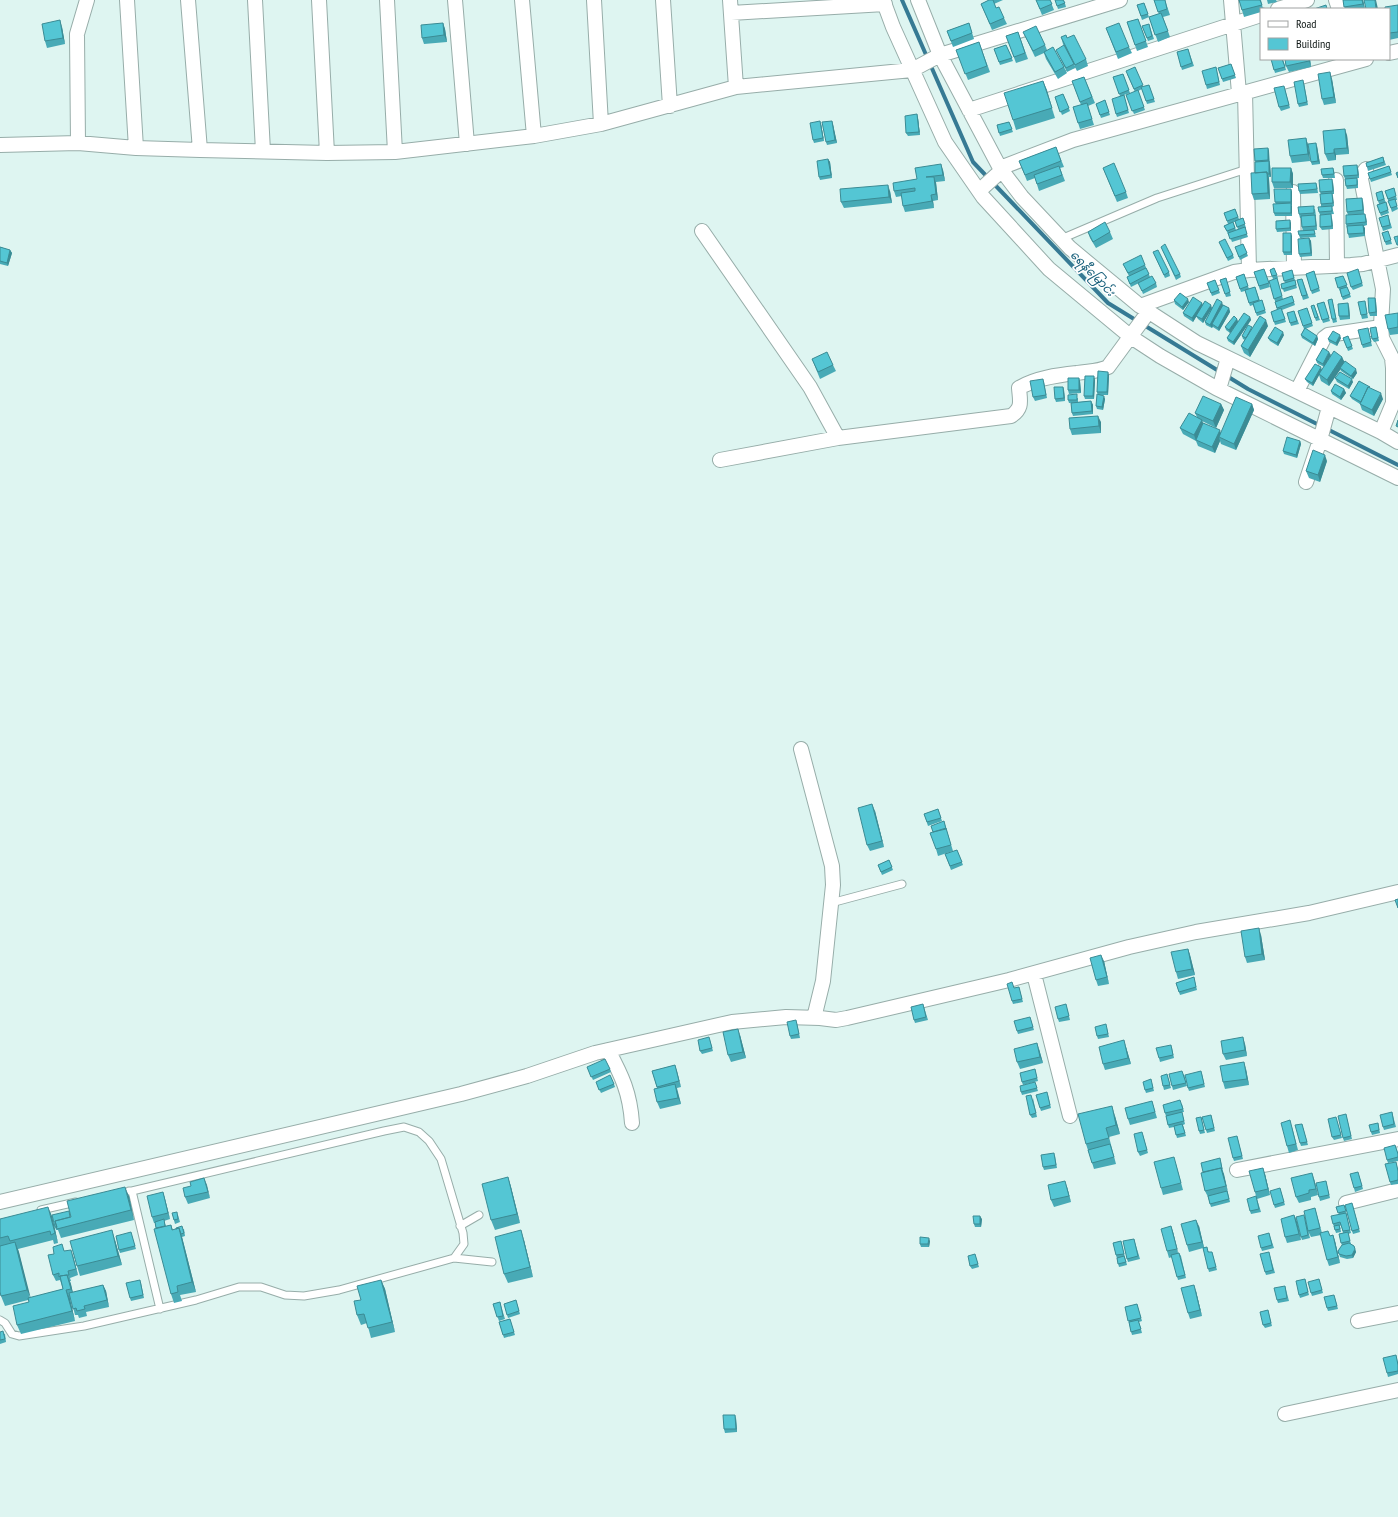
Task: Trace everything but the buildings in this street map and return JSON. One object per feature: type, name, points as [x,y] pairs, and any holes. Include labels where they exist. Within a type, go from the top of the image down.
[{"type":"street","points":[[78,143],[78,34],[87,0]]},
{"type":"street","points":[[127,0],[136,148]]},
{"type":"street","points":[[188,0],[200,150]]},
{"type":"street","points":[[255,0],[263,151]]},
{"type":"street","points":[[319,0],[327,153]]},
{"type":"street","points":[[387,0],[395,152]]},
{"type":"street","points":[[455,0],[467,144]]},
{"type":"street","points":[[522,0],[534,136]]},
{"type":"street","points":[[594,0],[601,124]]},
{"type":"street","points":[[663,0],[670,106]]},
{"type":"street","points":[[918,0],[938,56],[969,110],[1000,171],[1022,197],[1070,248],[1145,311],[1197,343],[1228,360],[1381,432],[1398,442]]},
{"type":"street","points":[[0,145],[78,143],[136,148],[200,150],[327,153],[395,152],[534,136],[601,124],[736,87],[914,69],[938,56],[1120,0]]},
{"type":"street","points":[[1231,0],[1242,92],[1247,169],[1249,270]]},
{"type":"street","points":[[1281,8],[1307,0]]},
{"type":"street","points":[[736,87],[730,6],[884,2],[893,27],[914,69],[945,142],[980,189],[1049,269],[1131,336],[1160,356],[1321,437],[1398,478]]},
{"type":"street","points":[[969,110],[1260,14]]},
{"type":"street","points":[[980,189],[1000,171],[1073,140],[1359,60]]},
{"type":"street","points":[[1366,169],[1361,180],[1383,289],[1381,327],[1382,338],[1392,358],[1394,387],[1392,403],[1381,432]]},
{"type":"street","points":[[1336,180],[1337,266]]},
{"type":"street","points":[[1293,192],[1294,268]]},
{"type":"street","points":[[702,231],[810,387],[838,438]]},
{"type":"street","points":[[720,460],[838,438],[1011,416],[1018,411],[1020,404],[1019,388],[1023,385],[1065,374],[1102,370],[1112,363],[1131,336],[1145,311],[1210,280],[1234,272],[1249,270],[1363,264],[1398,255]]},
{"type":"street","points":[[1297,392],[1324,338],[1328,335],[1381,327]]},
{"type":"street","points":[[1220,386],[1228,360]]},
{"type":"street","points":[[1306,482],[1321,437],[1328,408]]},
{"type":"street","points":[[801,748],[832,866],[833,885],[823,981],[815,1015]]},
{"type":"street","points":[[0,1202],[461,1094],[608,1050],[732,1022],[815,1015],[836,1020],[847,1018],[1034,974],[1136,945],[1196,932],[1309,913],[1398,892]]},
{"type":"street","points":[[1034,974],[1070,1116]]},
{"type":"street","points":[[608,1050],[623,1078],[628,1094],[632,1123]]},
{"type":"street","points":[[1237,1170],[1398,1139]]},
{"type":"street","points":[[1346,1203],[1398,1190]]},
{"type":"street","points":[[1358,1321],[1398,1312]]},
{"type":"street","points":[[1285,1414],[1398,1390]]},
{"type":"lane","points":[[1061,239],[1157,198],[1247,169]]},
{"type":"lane","points":[[830,904],[902,884]]},
{"type":"lane","points":[[120,1193],[404,1127],[419,1132],[430,1141],[441,1159],[464,1244],[454,1258]]},
{"type":"lane","points":[[132,1191],[160,1309]]},
{"type":"lane","points":[[36,1211],[86,1200]]},
{"type":"lane","points":[[460,1226],[479,1215]]},
{"type":"lane","points":[[0,1320],[5,1323],[12,1334],[19,1336],[84,1326],[160,1309],[239,1287],[261,1287],[285,1295],[304,1296],[340,1290],[454,1258],[492,1262]]},
{"type":"waterway","name":"ရေနီမြောင်း","points":[[902,0],[973,162],[1108,303],[1248,389],[1321,426]]},
{"type":"waterway","name":"ရေနီမြောင်း","points":[[1327,429],[1398,465]]}]
